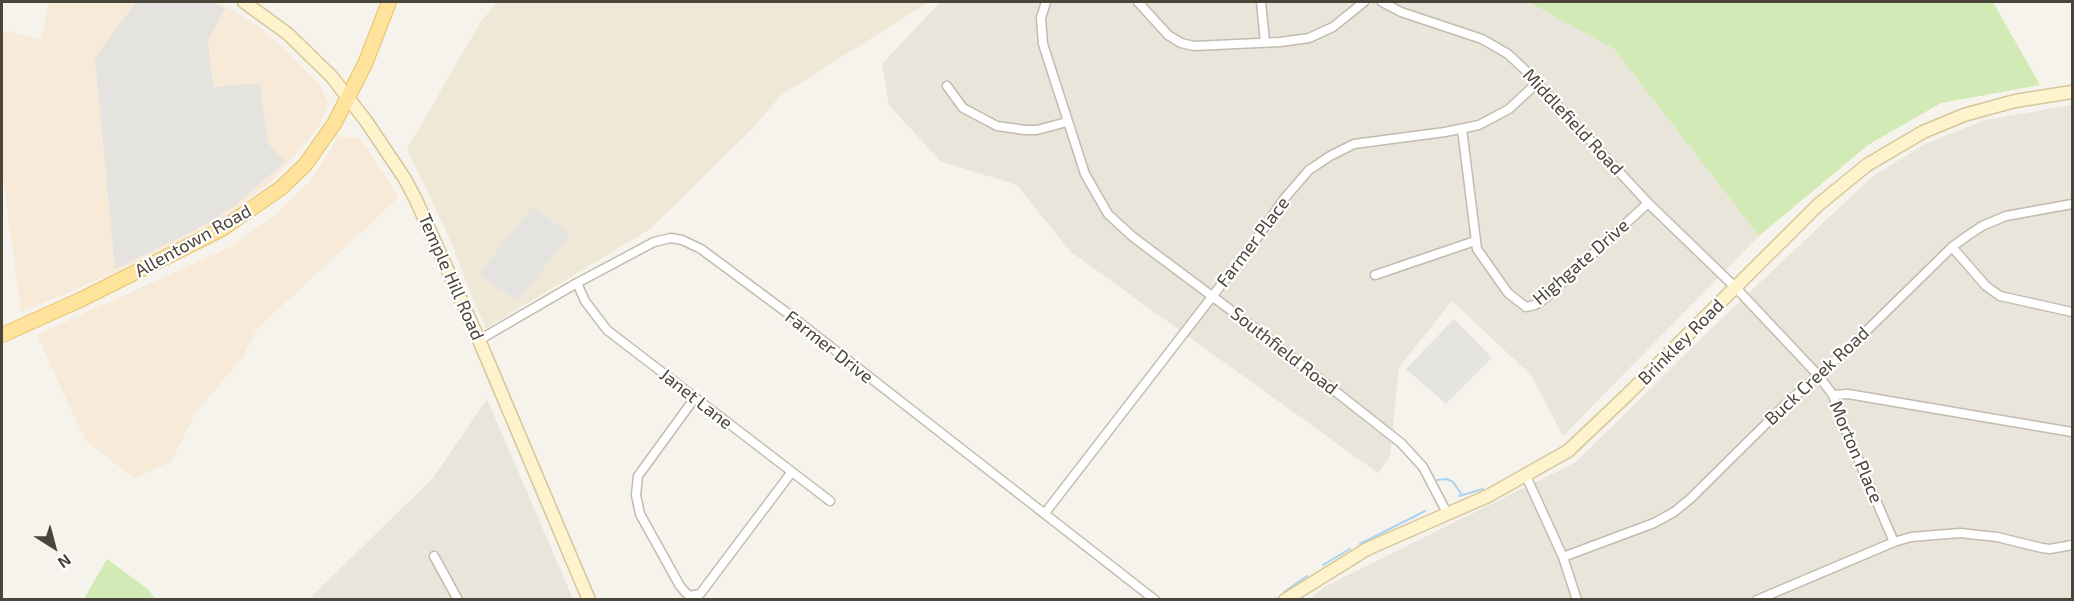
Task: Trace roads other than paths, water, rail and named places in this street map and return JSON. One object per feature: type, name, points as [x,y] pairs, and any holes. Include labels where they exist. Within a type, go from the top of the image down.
[{"type":"main road","name":"Temple Hill Road","points":[[244,2],[268,18],[332,77],[390,153],[416,200],[479,340],[589,600]]},
{"type":"main road","name":"Allentown Road","points":[[2,335],[121,280],[238,220],[281,188],[305,165],[334,124],[373,46],[389,2]]},
{"type":"main road","name":"Brinkley Road","points":[[1285,600],[1367,549],[1488,496],[1568,451],[1838,188],[1861,169],[1923,132],[1989,107],[2073,92]]},
{"type":"street","name":"Southfield Road","points":[[1046,2],[1041,18],[1041,33],[1067,122],[1085,174],[1108,214],[1133,237],[1213,296],[1414,456],[1430,478],[1447,513]]},
{"type":"street","points":[[1138,2],[1161,30],[1181,43],[1194,46],[1291,41],[1319,35],[1334,27],[1364,2]]},
{"type":"street","points":[[1261,2],[1265,42]]},
{"type":"street","name":"Middlefield Road","points":[[1382,2],[1401,12],[1490,42],[1516,61],[1648,202],[1736,288]]},
{"type":"street","name":"Farmer Place","points":[[1045,513],[1213,296],[1284,199],[1319,162],[1354,144],[1479,125],[1509,109],[1537,83]]},
{"type":"street","points":[[947,86],[963,108],[997,126],[1037,130],[1067,122]]},
{"type":"street","name":"Highgate Drive","points":[[1462,129],[1475,241],[1481,256],[1508,293],[1520,303],[1530,307],[1560,286],[1648,202]]},
{"type":"street","name":"Buck Creek Road","points":[[1563,557],[1640,529],[1674,512],[1697,493],[1769,420],[1852,345],[1952,247],[1982,226],[2029,210],[2073,204]]},
{"type":"street","name":"Farmer Drive","points":[[479,340],[577,283],[654,242],[671,238],[691,244],[790,315],[1155,600]]},
{"type":"street","points":[[1376,275],[1475,241]]},
{"type":"street","points":[[1952,247],[1986,286],[2000,296],[2073,312]]},
{"type":"street","name":"Janet Lane","points":[[577,283],[585,301],[607,330],[694,399],[830,501]]},
{"type":"street","name":"Morton Place","points":[[1736,288],[1818,375],[1833,395],[1841,419],[1894,542]]},
{"type":"street","points":[[1833,395],[1848,394],[2073,432]]},
{"type":"street","points":[[694,399],[643,468],[636,484],[636,500],[640,514],[686,593],[690,596],[700,594],[791,473]]},
{"type":"street","points":[[1526,476],[1563,557],[1577,600]]},
{"type":"street","points":[[1757,600],[1894,542],[1928,534],[1960,532],[1997,537],[2042,548],[2073,545]]},
{"type":"street","points":[[434,556],[458,600]]},
{"type":"waterway","points":[[1437,480],[1447,479],[1453,482],[1462,495]]},
{"type":"waterway","points":[[1459,496],[1483,489]]},
{"type":"waterway","points":[[1360,544],[1425,511]]},
{"type":"waterway","points":[[1323,565],[1350,549]]},
{"type":"waterway","points":[[1284,592],[1307,576]]}]
